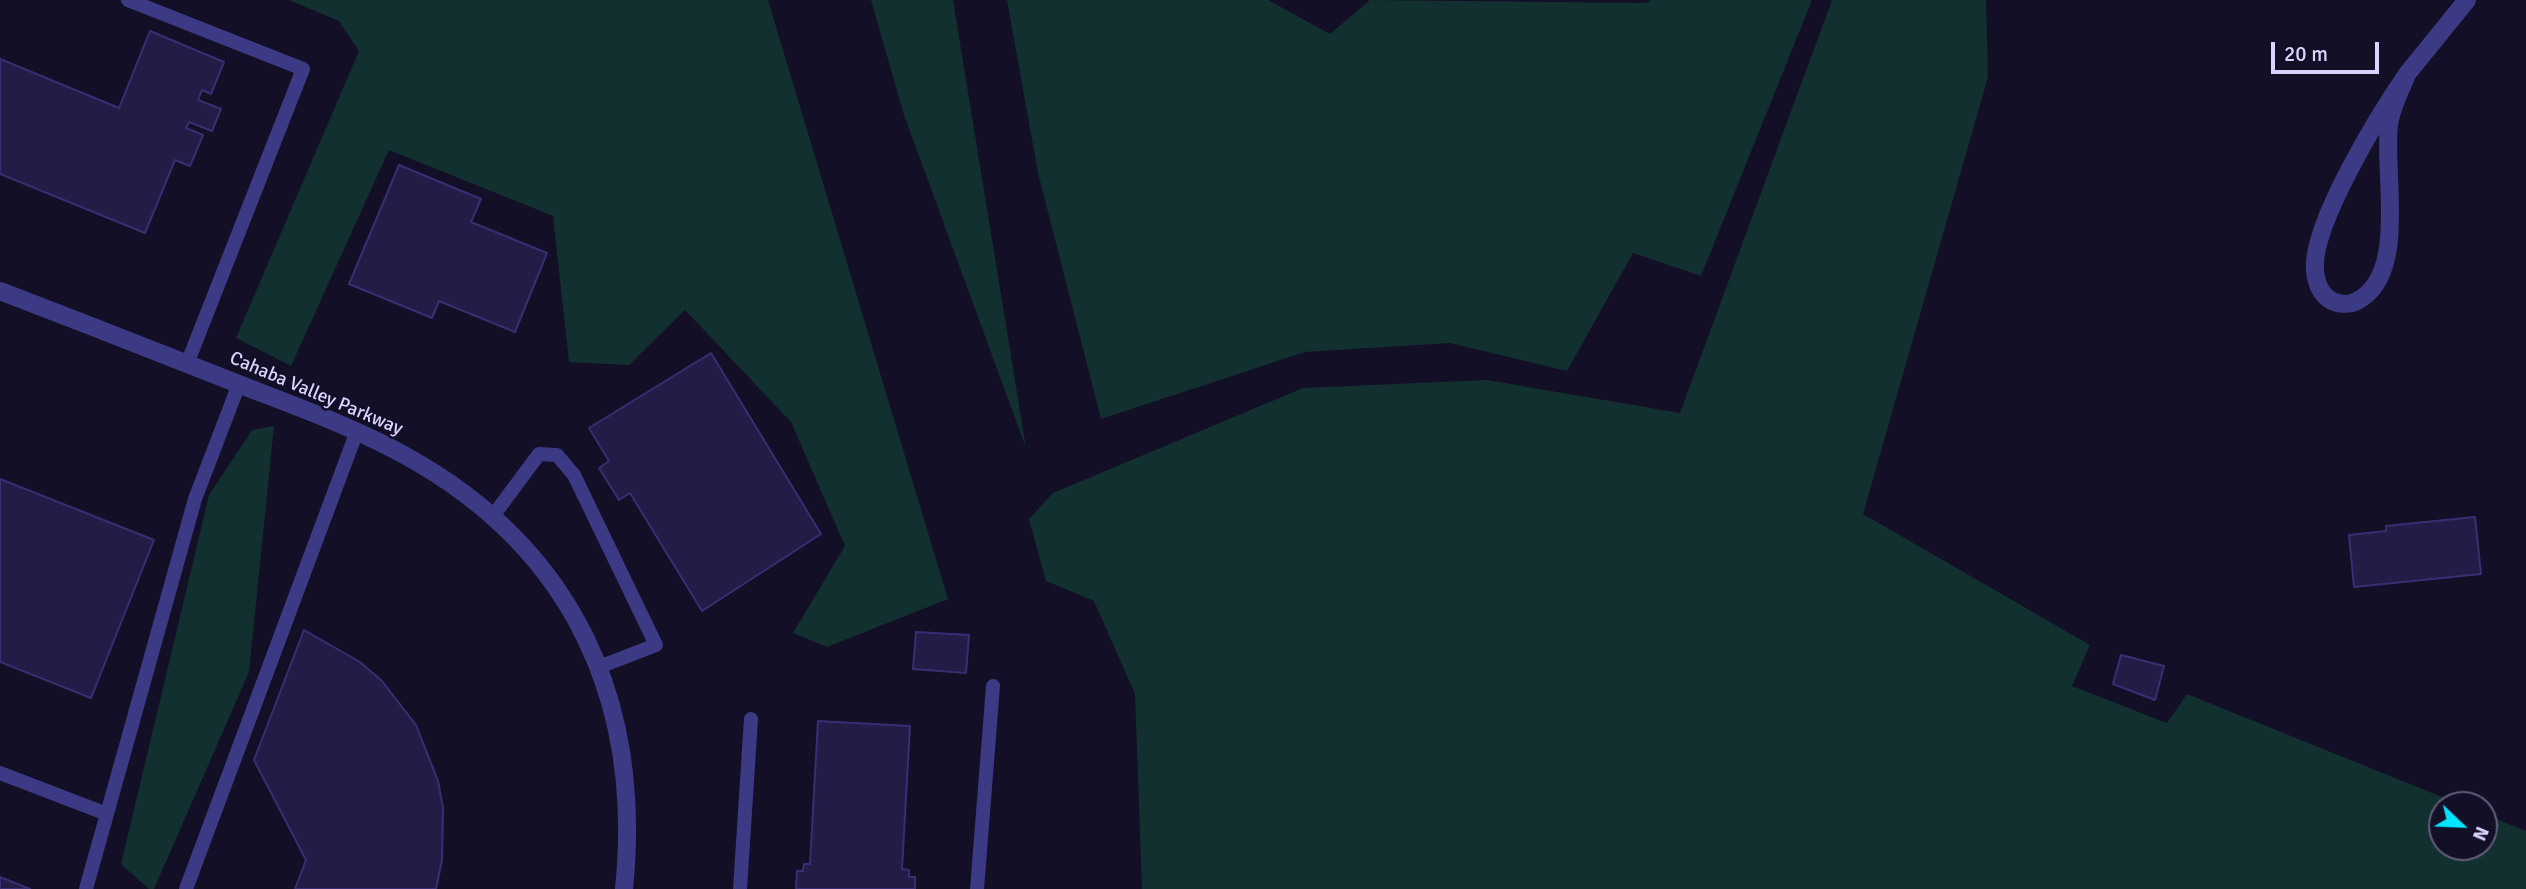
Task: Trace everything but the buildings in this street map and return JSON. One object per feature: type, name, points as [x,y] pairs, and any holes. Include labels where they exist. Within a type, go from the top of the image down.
[{"type":"street","points":[[2407,74],[2389,124],[2389,238],[2384,268],[2377,283],[2356,302],[2334,302],[2323,294],[2317,283],[2314,267],[2320,237],[2372,126],[2407,74],[2467,0]]},
{"type":"street","name":"Cahaba Valley Parkway","points":[[0,290],[358,431],[452,484],[493,516],[527,549],[557,587],[599,667],[614,709],[628,788],[629,841],[624,889]]},
{"type":"lane","points":[[128,0],[303,69],[187,364]]},
{"type":"lane","points":[[86,889],[195,499],[239,384]]},
{"type":"lane","points":[[186,889],[358,431]]},
{"type":"lane","points":[[493,516],[539,454],[557,455],[574,475],[656,645],[599,667]]},
{"type":"lane","points":[[977,889],[993,686]]},
{"type":"lane","points":[[740,889],[751,719]]},
{"type":"lane","points":[[0,773],[107,814]]},
{"type":"green space","points":[[289,0],[768,0],[948,599],[827,647],[793,633],[845,546],[791,422],[685,310],[629,365],[569,362],[553,216],[389,150],[291,366],[236,338],[359,51],[339,21]]},
{"type":"green space","points":[[871,0],[953,0],[1026,448],[904,115]]},
{"type":"green space","points":[[1007,0],[1268,0],[1330,34],[1370,0],[1646,3],[1651,0],[1812,0],[1701,276],[1633,253],[1567,371],[1450,343],[1305,352],[1101,419],[1038,173]]},
{"type":"green space","points":[[1832,0],[1986,0],[1988,77],[1863,514],[2090,645],[2072,686],[2167,723],[2187,694],[2428,791],[2428,861],[2498,861],[2498,820],[2526,831],[2526,889],[1142,889],[1135,694],[1094,601],[1046,581],[1029,519],[1053,493],[1303,388],[1487,380],[1680,413]]},
{"type":"green space","points":[[274,426],[249,672],[154,889],[149,889],[121,864],[209,495],[252,430]]}]
